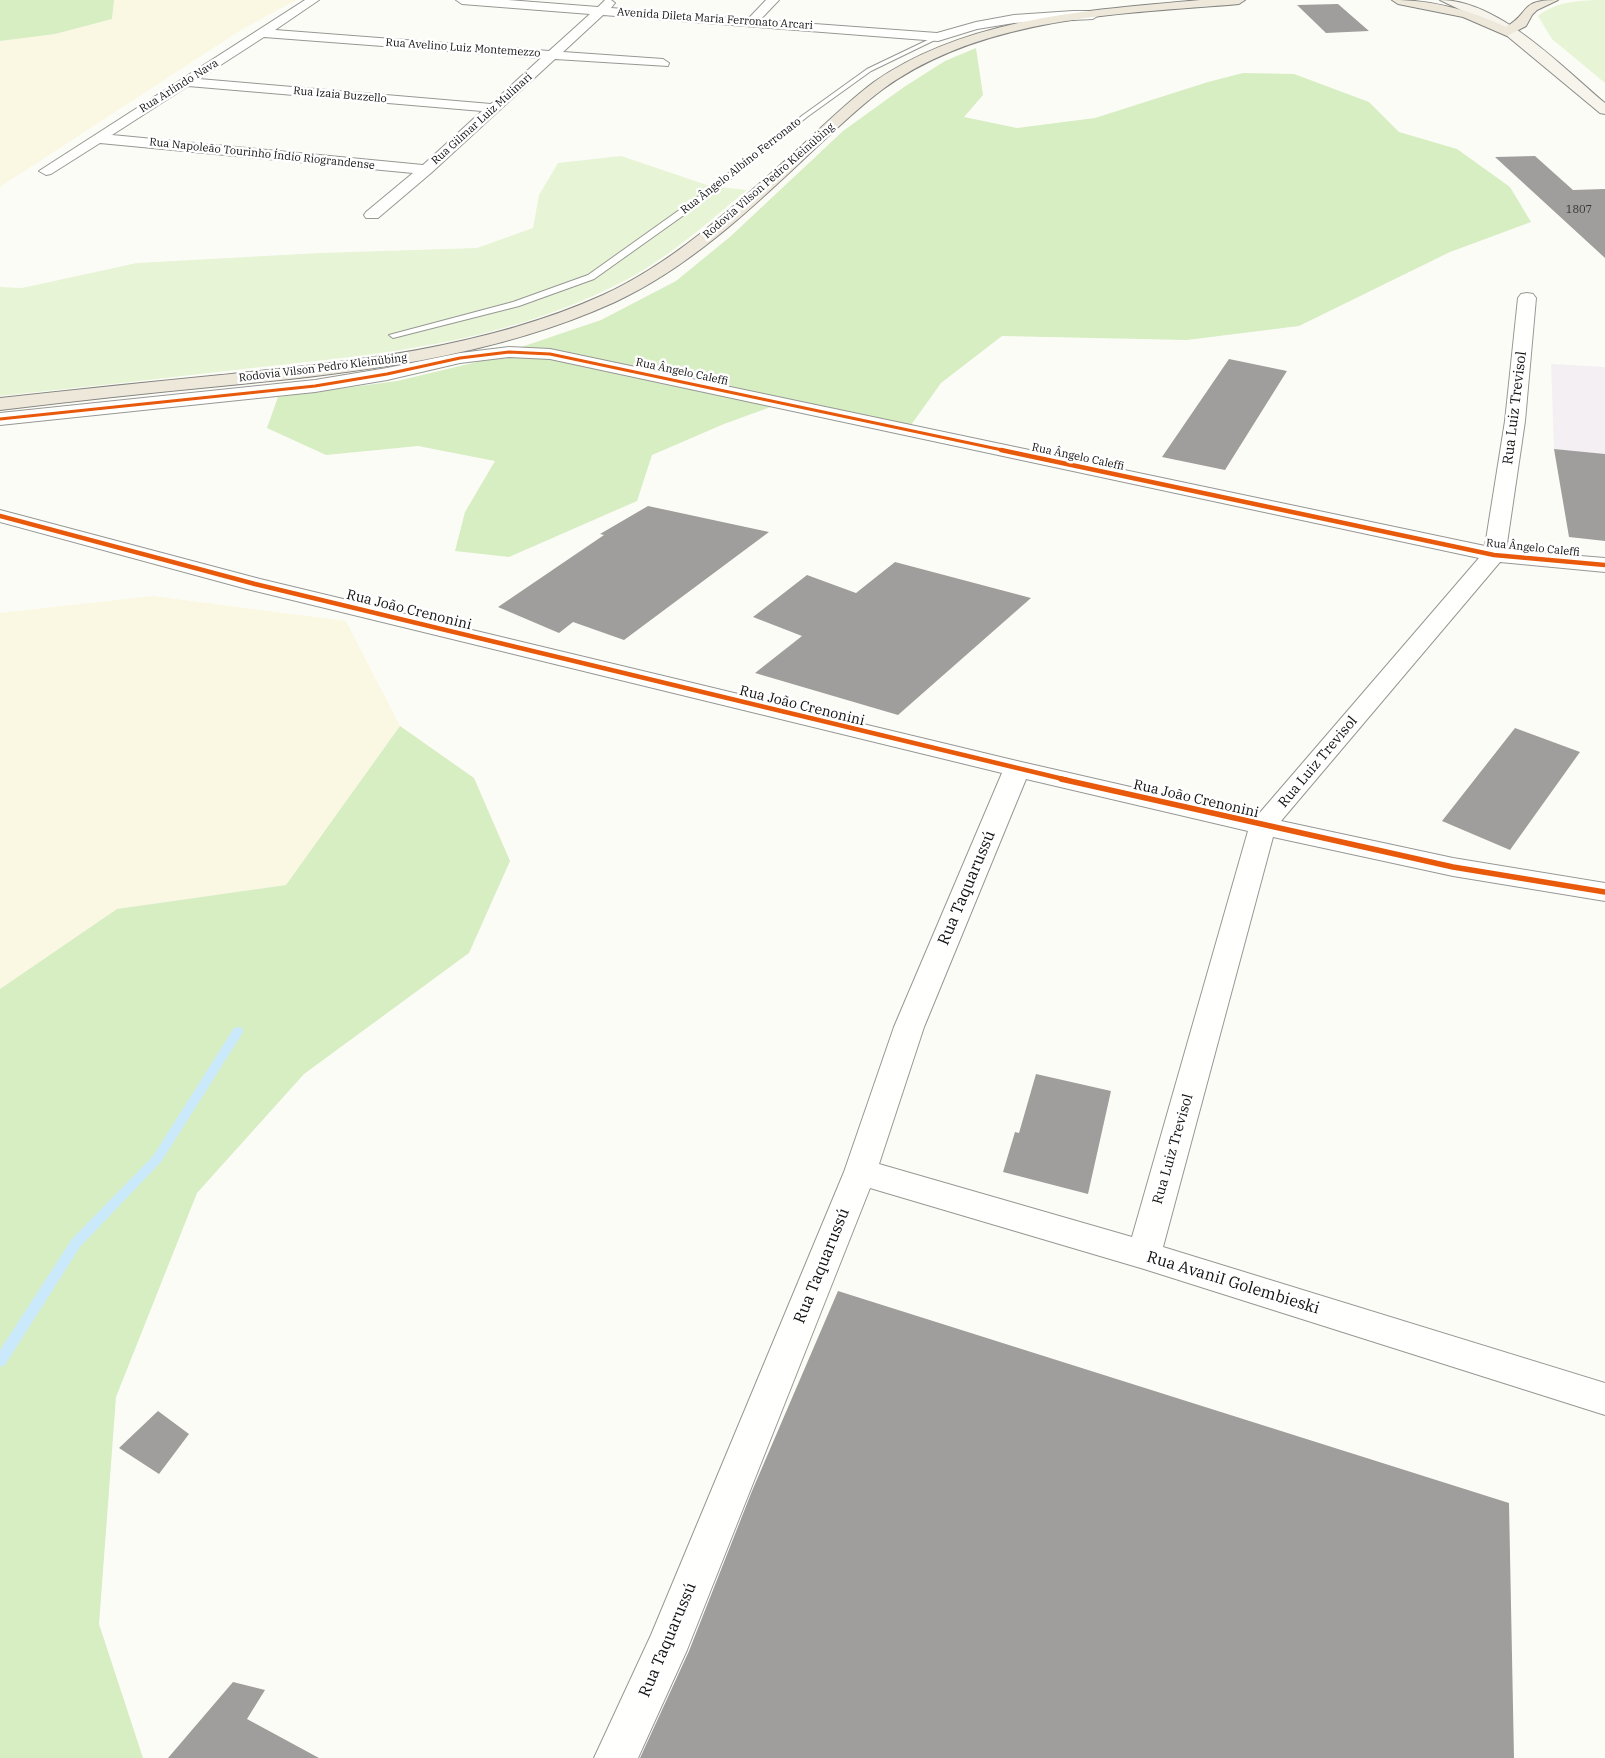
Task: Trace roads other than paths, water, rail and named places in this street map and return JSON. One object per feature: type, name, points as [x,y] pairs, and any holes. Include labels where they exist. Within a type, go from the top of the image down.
[{"type":"main road","name":"Rodovia Vilson Pedro Kleinübing","points":[[0,404],[375,364],[470,345],[568,315],[619,293],[672,262],[716,228],[860,99],[892,76],[925,58],[976,40],[1043,22],[1093,14],[1239,0]]},
{"type":"main road","points":[[1398,0],[1467,14],[1507,32]]},
{"type":"main road","points":[[1446,0],[1488,18],[1507,32]]},
{"type":"main road","points":[[1469,0],[1605,110]]},
{"type":"main road","points":[[1507,32],[1522,23],[1525,14],[1532,6],[1552,0]]},
{"type":"street","name":"Rua Arlindo Nava","points":[[46,171],[313,0]]},
{"type":"street","name":"Avenida Dileta Maria Ferronato Arcari","points":[[462,0],[608,4]]},
{"type":"street","name":"Avenida Dileta Maria Ferronato Arcari","points":[[576,0],[938,37]]},
{"type":"street","points":[[756,17],[773,0]]},
{"type":"street","name":"Rua Gilmar Luiz Mulinari","points":[[372,215],[426,170],[608,4]]},
{"type":"street","name":"Rua Ângelo Albino Ferronato","points":[[938,37],[964,28],[1029,16],[1093,14]]},
{"type":"street","name":"Avenida Dileta Maria Ferronato Arcari","points":[[756,17],[964,28]]},
{"type":"street","name":"Rua Avelino Luiz Montemezzo","points":[[264,32],[663,63]]},
{"type":"street","name":"Rua Izaia Buzzello","points":[[186,82],[494,108]]},
{"type":"street","name":"Rua Napoleão Tourinho Índio Riograndense","points":[[98,138],[426,170]]},
{"type":"street","name":"Rua Luiz Trevisol","points":[[1144,1255],[1263,826],[1494,555],[1515,421],[1527,298]]},
{"type":"street","name":"Rua Ângelo Caleffi","points":[[0,420],[315,386],[509,352],[550,354],[1494,555],[1605,564]]},
{"type":"street","name":"Rua João Crenonini","points":[[0,516],[255,584],[1017,769],[1263,826],[1454,867],[1605,892]]},
{"type":"street","name":"Rua Taquarussú","points":[[616,1758],[666,1650],[860,1172],[909,1028],[1017,769]]},
{"type":"street","name":"Rua AvaniI Golembieski","points":[[860,1172],[1144,1255],[1605,1399]]},
{"type":"lane","name":"Rua Ângelo Albino Ferronato","points":[[393,335],[516,304],[591,277],[702,198],[805,116],[869,70],[938,37]]},
{"type":"waterway","points":[[0,1361],[76,1243],[157,1159],[238,1031]]}]
